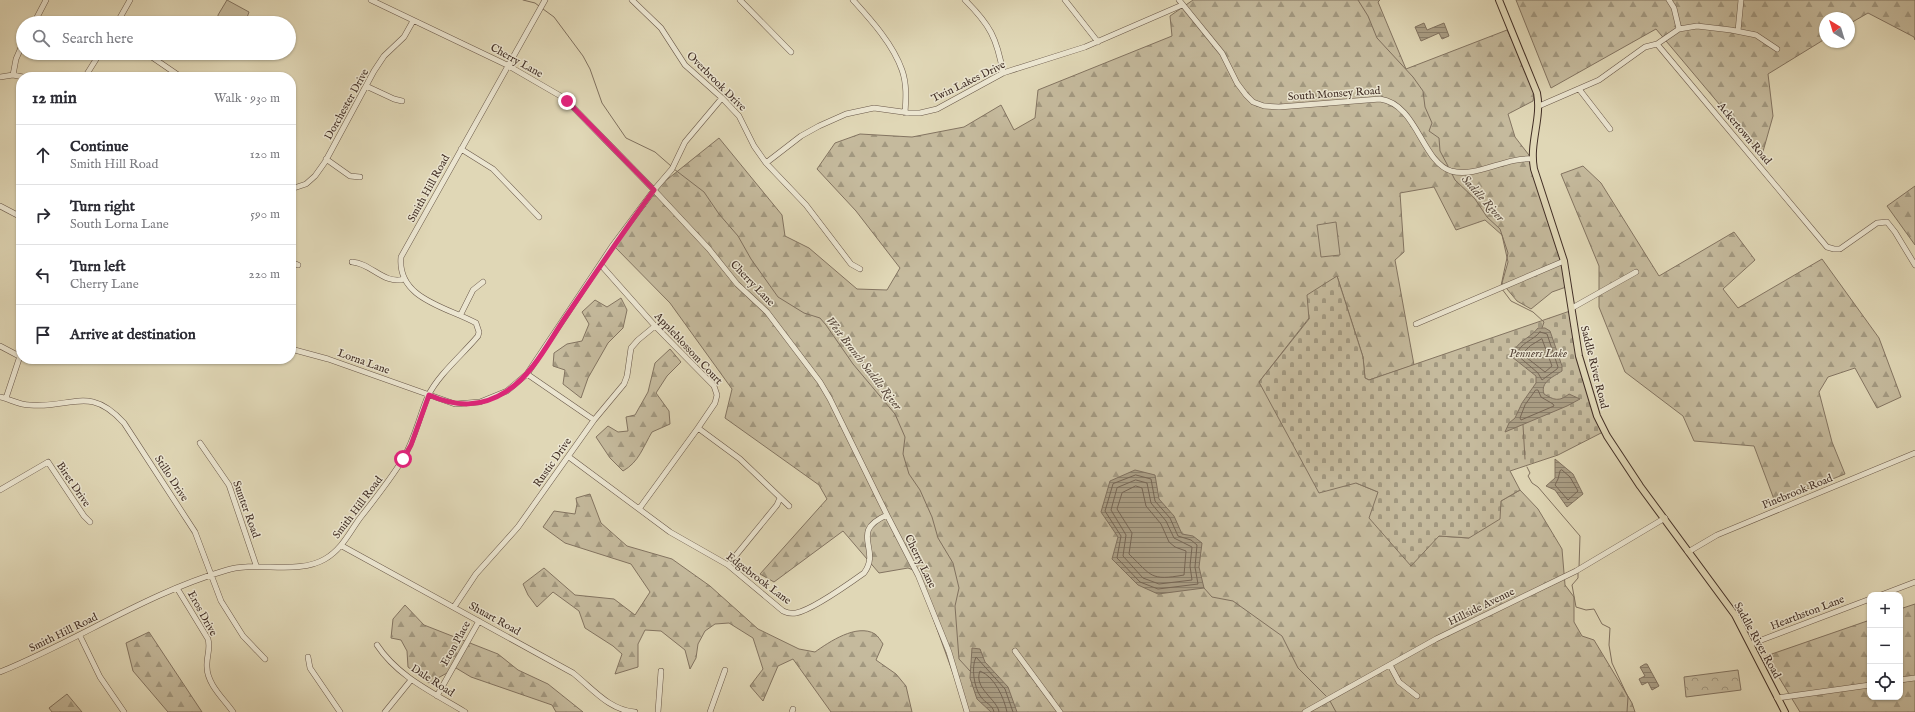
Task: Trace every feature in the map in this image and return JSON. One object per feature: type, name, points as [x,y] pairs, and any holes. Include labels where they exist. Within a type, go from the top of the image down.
[{"type":"main road","name":"Saddle River Road","points":[[1499,0],[1537,93],[1539,106],[1532,159],[1564,261],[1579,356],[1597,416],[1607,436],[1636,480],[1735,615],[1785,712]]},
{"type":"street","points":[[38,16],[46,0]]},
{"type":"street","points":[[121,16],[130,0]]},
{"type":"street","name":"Cherry Lane","points":[[371,0],[508,65],[564,98],[709,249],[737,284],[767,312],[820,382],[918,575],[949,652],[967,712]]},
{"type":"street","name":"Smith Hill Road","points":[[0,672],[80,636],[156,597],[177,588],[227,570],[256,565],[305,565],[325,558],[342,546],[403,459],[411,445],[429,395],[444,374],[478,336],[479,332],[476,323],[460,314],[419,296],[408,286],[404,279],[400,265],[401,258],[545,0]]},
{"type":"street","name":"Overbrook Drive","points":[[632,0],[661,28],[685,64],[739,116],[754,146],[766,163],[806,205],[851,264],[860,269]]},
{"type":"street","points":[[853,0],[894,54],[902,71],[906,95],[905,113]]},
{"type":"street","points":[[965,0],[993,33],[1000,53],[1003,73]]},
{"type":"street","points":[[1065,0],[1098,42]]},
{"type":"street","name":"South Monsey Road","points":[[1179,0],[1222,53],[1237,83],[1253,102],[1264,106],[1279,108],[1380,99],[1389,100],[1397,104],[1404,112],[1437,162],[1445,168],[1462,172],[1478,170],[1511,160],[1532,159]]},
{"type":"street","points":[[1669,0],[1674,8],[1679,29]]},
{"type":"street","points":[[1738,31],[1741,0]]},
{"type":"street","points":[[742,1],[791,52]]},
{"type":"street","name":"Twin Lakes Drive","points":[[766,163],[801,136],[846,114],[874,108],[905,113],[920,113],[937,109],[1003,73],[1098,42],[1182,5]]},
{"type":"street","name":"Dorchester Drive","points":[[296,188],[306,184],[315,176],[326,160],[384,56],[404,37],[413,21]]},
{"type":"street","points":[[1539,106],[1579,89],[1612,72],[1645,47],[1657,44],[1679,29],[1697,26],[1738,31],[1756,35],[1777,49]]},
{"type":"street","name":"Ackertown Road","points":[[1657,44],[1827,246],[1834,249],[1840,249],[1877,223],[1887,222],[1896,232],[1915,265]]},
{"type":"street","points":[[13,75],[16,59]]},
{"type":"street","points":[[88,72],[96,60]]},
{"type":"street","points":[[156,60],[174,72]]},
{"type":"street","points":[[0,77],[16,76]]},
{"type":"street","points":[[366,86],[394,99],[402,101]]},
{"type":"street","points":[[1579,89],[1610,129]]},
{"type":"street","name":"Lorna Lane","points":[[296,350],[328,359],[454,404],[480,402],[507,391],[527,374],[613,245],[654,190],[672,169],[692,133],[722,98]]},
{"type":"street","points":[[461,149],[493,169],[539,217]]},
{"type":"street","points":[[326,160],[350,176],[360,177]]},
{"type":"street","points":[[0,206],[16,212]]},
{"type":"street","points":[[1416,324],[1564,261]]},
{"type":"street","points":[[352,262],[362,264],[391,280],[404,279]]},
{"type":"street","name":"Appleblossom Court","points":[[601,265],[655,326],[716,390],[717,395],[715,403],[698,428],[639,509]]},
{"type":"street","points":[[1572,308],[1636,272]]},
{"type":"street","points":[[460,314],[473,290],[483,282]]},
{"type":"street","name":"Rustic Drive","points":[[454,607],[476,574],[518,527],[594,420],[624,384],[627,376],[631,348],[655,326]]},
{"type":"street","points":[[0,346],[16,352]]},
{"type":"street","points":[[3,398],[16,364]]},
{"type":"street","points":[[527,374],[594,420]]},
{"type":"street","name":"Stillo Drive","points":[[3,398],[31,406],[85,400],[102,404],[113,411],[124,423],[195,532],[210,576],[221,601],[243,636],[265,659]]},
{"type":"street","points":[[698,428],[740,459],[789,506]]},
{"type":"street","name":"Sumter Road","points":[[200,442],[229,485],[256,565]]},
{"type":"street","name":"Pinebrook Road","points":[[1688,552],[1717,535],[1915,453]]},
{"type":"street","name":"Edgebrook Lane","points":[[569,457],[670,532],[728,565],[783,611],[796,613],[845,586],[864,573],[869,567],[870,560],[867,537],[870,526],[877,520],[887,515]]},
{"type":"street","name":"Biret Drive","points":[[0,490],[48,462],[84,516],[90,522]]},
{"type":"street","points":[[728,565],[777,505],[780,498]]},
{"type":"street","name":"Hillside Avenue","points":[[1304,712],[1436,639],[1590,563],[1665,518]]},
{"type":"street","name":"Shuart Road","points":[[342,546],[573,673],[606,702],[617,709],[635,712]]},
{"type":"street","points":[[1888,592],[1915,582]]},
{"type":"street","name":"Eros Drive","points":[[177,588],[208,639],[210,646],[206,665],[207,673],[211,682],[233,712]]},
{"type":"street","name":"Hearthston Lane","points":[[1751,644],[1867,600]]},
{"type":"street","name":"Eton Place","points":[[437,696],[479,621]]},
{"type":"street","points":[[80,636],[100,677],[124,712]]},
{"type":"street","name":"Dale Road","points":[[377,646],[382,653],[411,680],[465,712]]},
{"type":"street","points":[[1016,651],[1060,712]]},
{"type":"street","points":[[308,657],[310,668],[340,712]]},
{"type":"street","points":[[1390,665],[1399,682],[1417,696]]},
{"type":"street","points":[[710,712],[725,670]]},
{"type":"street","points":[[658,712],[662,671]]},
{"type":"street","points":[[1903,680],[1915,678]]},
{"type":"street","points":[[385,712],[411,680]]},
{"type":"street","points":[[1778,698],[1867,685]]},
{"type":"green space","points":[[227,0],[249,12],[248,16],[218,15]]},
{"type":"green space","points":[[1193,0],[1380,0],[1378,2],[1406,69],[1507,30],[1535,87],[1533,101],[1508,114],[1515,137],[1532,159],[1569,286],[1552,292],[1531,309],[1517,301],[1502,283],[1508,262],[1502,235],[1485,220],[1456,230],[1434,187],[1400,193],[1404,252],[1395,260],[1414,365],[1369,380],[1365,378],[1363,357],[1337,276],[1309,318],[1259,382],[1356,483],[1378,492],[1439,536],[1469,538],[1501,501],[1520,490],[1538,509],[1562,549],[1565,585],[1574,597],[1574,622],[1582,636],[1594,640],[1632,703],[1635,712],[967,712],[916,571],[908,568],[879,573],[843,531],[774,582],[760,574],[827,499],[819,485],[725,418],[732,389],[670,303],[613,245],[654,190],[719,138],[782,215],[785,236],[809,248],[857,289],[887,290],[900,268],[856,211],[817,169],[835,143],[860,134],[912,137],[964,127],[1001,105],[1014,130],[1035,118],[1038,90],[1172,36],[1170,16]]},
{"type":"green space","points":[[1516,0],[1915,0],[1915,40],[1914,37],[1868,13],[1855,21],[1855,12],[1819,12],[1819,43],[1768,74],[1773,116],[1762,155],[1656,29],[1551,88]]},
{"type":"green space","points":[[1583,166],[1601,183],[1659,276],[1734,232],[1755,260],[1723,289],[1738,308],[1822,259],[1879,338],[1901,397],[1877,408],[1855,368],[1828,377],[1819,392],[1832,442],[1845,474],[1775,502],[1754,446],[1694,441],[1683,416],[1625,372],[1599,307],[1599,266],[1561,174]]},
{"type":"green space","points":[[1915,186],[1915,245],[1887,206]]},
{"type":"green space","points":[[1336,222],[1340,255],[1321,257],[1317,225]]},
{"type":"green space","points":[[1337,276],[1363,357],[1365,378],[1369,380],[1570,311],[1574,343],[1603,432],[1558,455],[1510,471],[1520,490],[1501,501],[1500,519],[1469,538],[1439,536],[1411,566],[1369,518],[1378,492],[1356,483],[1319,493],[1259,382],[1309,319],[1307,295]]},
{"type":"green space","points":[[621,298],[627,310],[623,328],[608,343],[588,378],[581,398],[563,384],[565,370],[553,366],[554,353],[567,344],[582,341],[589,324],[582,312],[595,300],[607,307]]},
{"type":"green space","points":[[670,349],[681,362],[667,376],[656,393],[669,411],[670,424],[652,432],[637,459],[623,471],[610,458],[596,437],[608,426],[618,432],[628,431],[626,417],[635,415],[648,392],[655,363]]},
{"type":"green space","points":[[590,494],[601,523],[627,546],[672,559],[710,586],[758,629],[799,649],[815,652],[835,639],[852,632],[868,631],[875,634],[883,644],[876,660],[896,674],[906,686],[912,712],[831,712],[793,659],[778,666],[763,701],[750,686],[763,669],[753,638],[729,623],[715,624],[705,631],[698,644],[696,658],[690,669],[685,650],[661,631],[645,630],[638,644],[638,667],[615,674],[622,654],[613,646],[585,628],[579,611],[553,592],[537,607],[528,595],[523,584],[544,568],[575,595],[614,599],[635,615],[650,592],[631,564],[565,543],[543,527],[554,511],[575,514],[577,504],[576,498]]},
{"type":"green space","points":[[1915,604],[1915,712],[1800,712],[1766,656],[1867,621],[1867,700],[1903,700],[1903,608]]},
{"type":"green space","points":[[405,605],[424,625],[498,654],[518,670],[548,684],[583,712],[556,712],[552,705],[471,677],[456,668],[429,683],[408,667],[407,651],[401,640],[391,638],[393,619]]},
{"type":"green space","points":[[149,632],[202,712],[168,712],[133,671],[126,643]]},
{"type":"green space","points":[[1738,670],[1741,690],[1686,697],[1684,677]]},
{"type":"green space","points":[[67,694],[82,712],[52,712],[49,708]]},
{"type":"water","points":[[1424,23],[1427,30],[1444,23],[1449,36],[1442,39],[1439,33],[1421,41],[1415,27]]},
{"type":"water","name":"Penners Lake","points":[[1538,328],[1545,328],[1550,331],[1562,366],[1562,371],[1548,380],[1544,386],[1544,394],[1551,398],[1559,399],[1569,394],[1580,399],[1505,432],[1509,423],[1515,418],[1522,403],[1536,383],[1536,376],[1512,357],[1516,347]]},
{"type":"water","points":[[1555,459],[1573,474],[1583,494],[1567,507],[1555,490],[1546,486],[1555,478]]},
{"type":"water","points":[[1135,470],[1155,475],[1159,499],[1174,516],[1182,534],[1193,536],[1202,543],[1199,567],[1204,588],[1158,594],[1138,585],[1112,559],[1118,537],[1101,512],[1110,481]]},
{"type":"water","points":[[972,648],[980,649],[985,662],[1008,687],[1017,712],[991,712],[977,699],[970,678]]},
{"type":"water","points":[[1647,664],[1659,686],[1652,690],[1648,682],[1642,685],[1639,679],[1645,676],[1640,667]]},
{"type":"waterway","name":"West Branch Saddle River","points":[[523,0],[535,3],[539,6]]},
{"type":"waterway","name":"Saddle River","points":[[1358,0],[1368,16],[1377,38],[1413,77],[1423,91],[1425,107],[1432,123],[1429,131],[1439,138],[1440,151],[1448,166]]},
{"type":"waterway","name":"West Branch Saddle River","points":[[543,9],[554,17],[583,56],[590,69],[602,103],[626,138],[655,152],[671,166]]},
{"type":"waterway","name":"West Branch Saddle River","points":[[674,169],[704,192],[719,214],[738,236],[751,259],[778,297],[804,313],[820,318],[853,364],[895,414],[905,437],[903,454],[909,474],[920,490],[932,517],[938,538],[953,563],[959,588],[955,606],[959,659],[970,671]]},
{"type":"waterway","name":"Saddle River","points":[[1452,174],[1455,180],[1475,199],[1487,217],[1500,229],[1508,253],[1501,286]]},
{"type":"waterway","name":"Saddle River","points":[[1502,289],[1511,301],[1533,312],[1544,322],[1542,328]]},
{"type":"waterway","name":"Saddle River","points":[[1523,425],[1525,459]]},
{"type":"waterway","name":"Saddle River","points":[[1527,467],[1530,473],[1528,476],[1532,483],[1538,487],[1580,536],[1579,568]]},
{"type":"waterway","name":"Saddle River","points":[[1578,573],[1578,578],[1572,585],[1576,607],[1586,610],[1594,609],[1602,624],[1610,628],[1609,645],[1612,663],[1628,697],[1627,712]]},
{"type":"waterway","points":[[1204,588],[1212,597],[1233,601],[1282,636],[1298,668],[1326,696]]},
{"type":"waterway","points":[[1330,701],[1336,712]]},
{"type":"route","points":[[403,459],[411,445],[429,395],[439,400],[454,404],[480,402],[507,391],[527,374],[613,245],[654,190],[567,101]]}]
